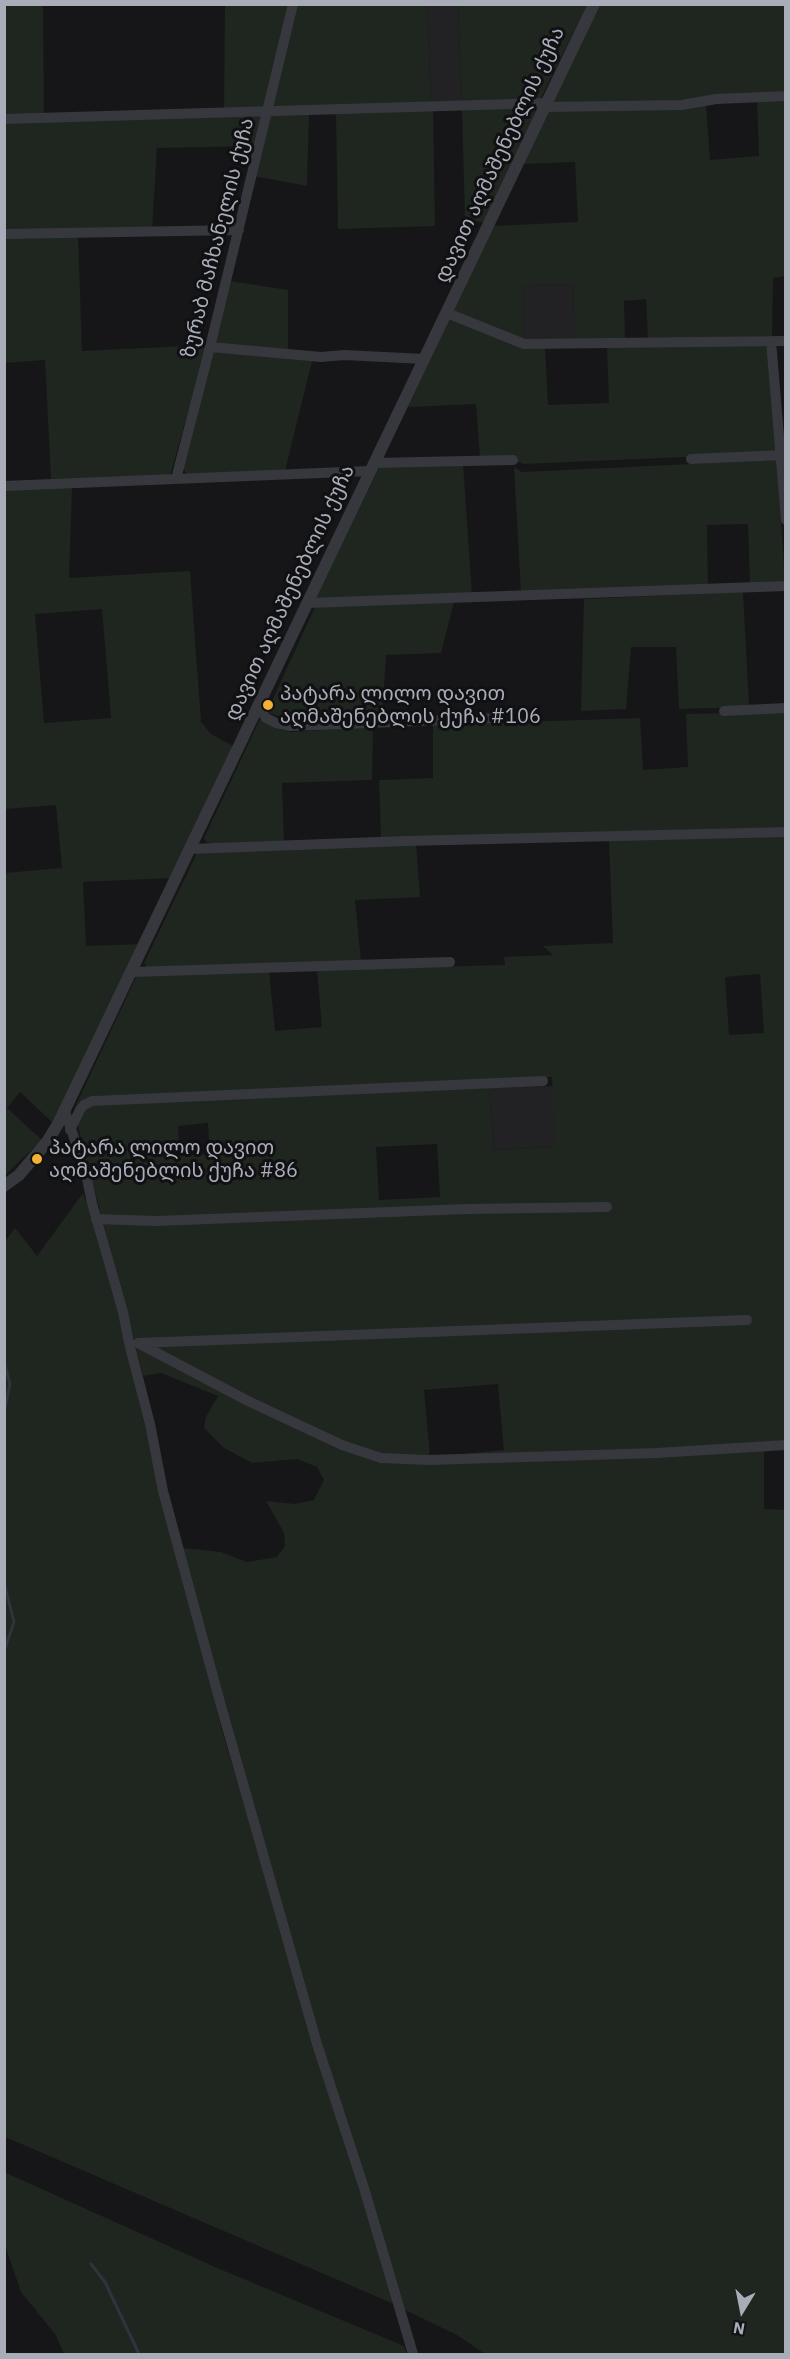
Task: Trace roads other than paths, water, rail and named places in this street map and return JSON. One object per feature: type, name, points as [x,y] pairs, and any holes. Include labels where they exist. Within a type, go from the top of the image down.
[{"type":"street","name":"ზურაბ მაჩხანელის ქუჩა","points":[[176,479],[293,4]]},
{"type":"street","name":"დავით აღმაშენებლის ქუჩა","points":[[4,1186],[19,1175],[47,1142],[64,1109],[594,4]]},
{"type":"street","points":[[4,119],[546,105],[682,105],[710,100],[786,96]]},
{"type":"street","points":[[4,234],[239,230]]},
{"type":"street","points":[[447,313],[524,344],[786,341]]},
{"type":"street","points":[[771,341],[783,455],[786,520]]},
{"type":"street","points":[[210,347],[321,357],[424,360]]},
{"type":"street","points":[[691,459],[783,455]]},
{"type":"street","points":[[4,486],[513,460]]},
{"type":"street","points":[[308,603],[786,586]]},
{"type":"street","points":[[258,706],[266,718],[290,726],[499,718]]},
{"type":"street","points":[[724,711],[786,708]]},
{"type":"street","points":[[189,849],[406,841],[786,832]]},
{"type":"street","points":[[131,972],[450,962]]},
{"type":"street","points":[[70,1130],[80,1110],[92,1101],[543,1081]]},
{"type":"street","points":[[64,1109],[84,1169],[96,1219],[133,1343],[164,1491],[224,1717],[317,2044],[364,2188],[413,2355]]},
{"type":"street","points":[[96,1219],[156,1221],[455,1209],[607,1207]]},
{"type":"street","points":[[133,1343],[747,1320]]},
{"type":"street","points":[[133,1343],[248,1401],[342,1444],[381,1458],[428,1460],[589,1455],[786,1445]]},
{"type":"waterway","points":[[4,1362],[10,1384],[4,1412]]},
{"type":"waterway","points":[[4,1583],[14,1622],[4,1651]]},
{"type":"waterway","points":[[91,2264],[105,2282],[139,2354]]},
{"type":"place","name":"პატარა ლილო დავით აღმაშენებლის ქუჩა #106","points":[[268,705]]},
{"type":"place","name":"პატარა ლილო დავით აღმაშენებლის ქუჩა #86","points":[[37,1159]]}]
